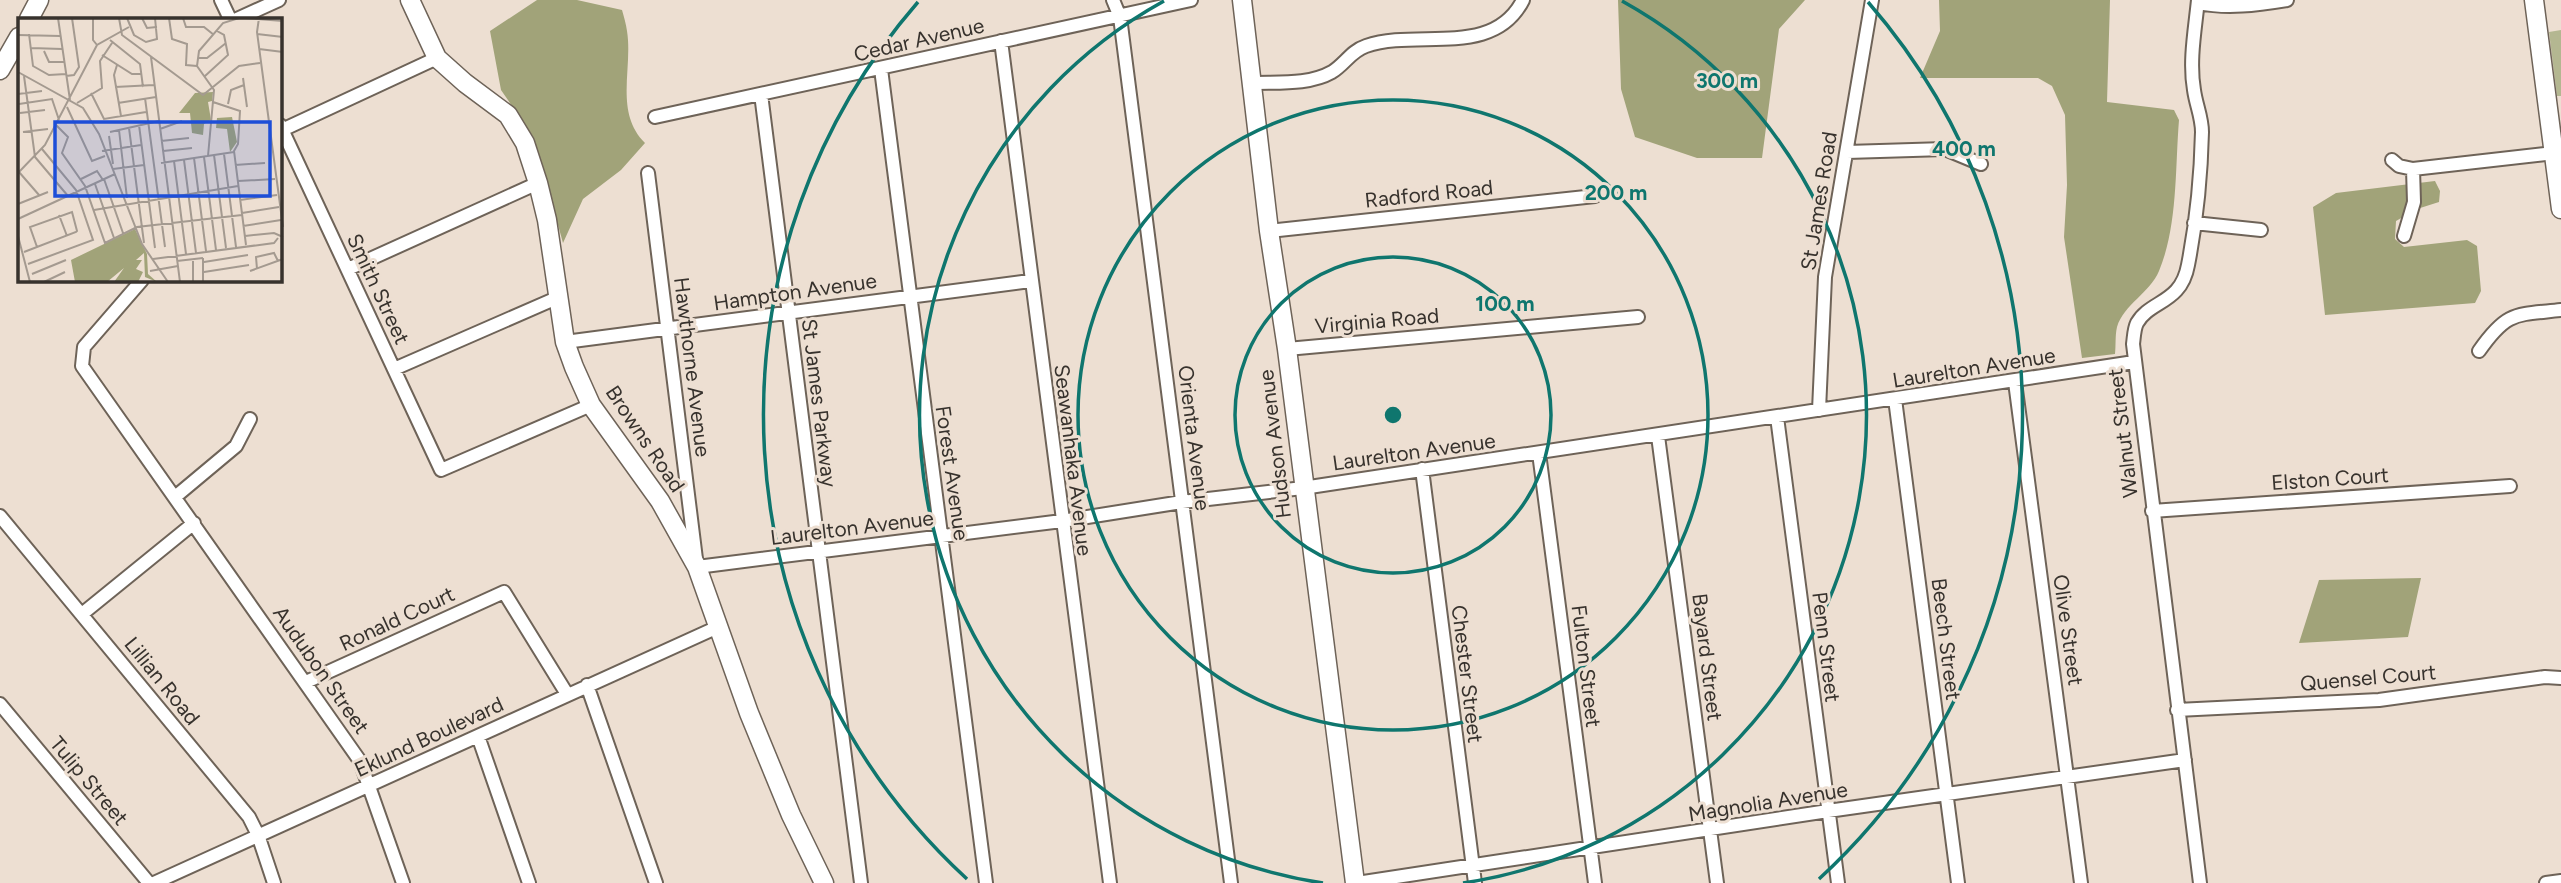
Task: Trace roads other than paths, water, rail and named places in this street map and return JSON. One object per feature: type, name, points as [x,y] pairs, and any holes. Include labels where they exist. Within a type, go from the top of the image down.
[{"type":"street","points":[[30,18],[39,0]]},
{"type":"street","points":[[221,0],[230,18]]},
{"type":"street","points":[[239,18],[279,0]]},
{"type":"street","name":"Browns Road","points":[[410,0],[437,58],[508,116],[525,143],[538,183],[565,342],[592,405],[660,501],[697,567],[749,713],[791,815],[824,883]]},
{"type":"street","name":"Orienta Avenue","points":[[1113,0],[1120,17],[1231,883]]},
{"type":"street","name":"Cedar Avenue","points":[[655,117],[1191,0]]},
{"type":"street","name":"Hudson Avenue","points":[[1242,0],[1269,231],[1287,349],[1356,883]]},
{"type":"street","points":[[1253,83],[1312,79],[1333,71],[1350,55],[1365,46],[1489,33],[1511,19],[1523,0]]},
{"type":"street","name":"St James Road","points":[[1819,410],[1825,277],[1872,0]]},
{"type":"street","points":[[2198,1],[2214,6],[2248,6],[2287,0]]},
{"type":"street","points":[[2534,0],[2561,209]]},
{"type":"street","name":"Walnut Street","points":[[2198,1],[2191,63],[2202,131],[2186,277],[2171,297],[2138,322],[2133,344],[2200,883]]},
{"type":"street","name":"Seawanhaka Avenue","points":[[1001,41],[1110,883]]},
{"type":"street","points":[[0,70],[18,42]]},
{"type":"street","points":[[282,127],[437,58]]},
{"type":"street","name":"Forest Avenue","points":[[881,69],[986,883]]},
{"type":"street","name":"St James Parkway","points":[[761,94],[861,883]]},
{"type":"street","name":"Smith Street","points":[[282,129],[441,470],[592,405]]},
{"type":"street","points":[[1847,152],[1945,149],[1981,164]]},
{"type":"street","points":[[2392,160],[2399,166],[2413,169],[2554,153]]},
{"type":"street","points":[[2404,236],[2414,202],[2413,169]]},
{"type":"street","name":"Hawthorne Avenue","points":[[648,173],[697,567]]},
{"type":"street","points":[[348,269],[538,183]]},
{"type":"street","name":"Radford Road","points":[[1269,231],[1595,196]]},
{"type":"street","points":[[2194,223],[2260,230]]},
{"type":"street","name":"Hampton Avenue","points":[[565,342],[1030,281]]},
{"type":"street","name":"Audubon Street","points":[[140,282],[85,347],[82,366],[360,761],[403,883]]},
{"type":"street","points":[[394,369],[559,297]]},
{"type":"street","points":[[2479,351],[2494,330],[2514,315],[2561,310]]},
{"type":"street","name":"Virginia Road","points":[[1287,349],[1638,317]]},
{"type":"street","name":"Laurelton Avenue","points":[[697,567],[1303,488],[2134,362]]},
{"type":"street","name":"Olive Street","points":[[2015,382],[2081,883]]},
{"type":"street","name":"Beech Street","points":[[1895,399],[1958,883]]},
{"type":"street","name":"Penn Street","points":[[1777,417],[1838,883]]},
{"type":"street","points":[[175,497],[236,446],[250,419]]},
{"type":"street","name":"Bayard Street","points":[[1658,436],[1717,883]]},
{"type":"street","name":"Fulton Street","points":[[1539,453],[1595,883]]},
{"type":"street","name":"Chester Street","points":[[1422,469],[1475,883]]},
{"type":"street","name":"Elston Court","points":[[2152,511],[2510,486]]},
{"type":"street","name":"Lillian Road","points":[[0,516],[249,817],[274,883]]},
{"type":"street","points":[[82,614],[194,523]]},
{"type":"street","name":"Ronald Court","points":[[306,682],[504,592],[567,694]]},
{"type":"street","name":"Eklund Boulevard","points":[[151,883],[720,626]]},
{"type":"street","name":"Quensel Court","points":[[2177,710],[2379,700],[2545,677],[2561,678]]},
{"type":"street","points":[[587,685],[656,883]]},
{"type":"street","name":"Tulip Street","points":[[0,704],[151,883]]},
{"type":"street","points":[[478,736],[529,883]]},
{"type":"street","name":"Magnolia Avenue","points":[[1356,883],[2185,760]]},
{"type":"street","points":[[2546,883],[2561,881]]}]
